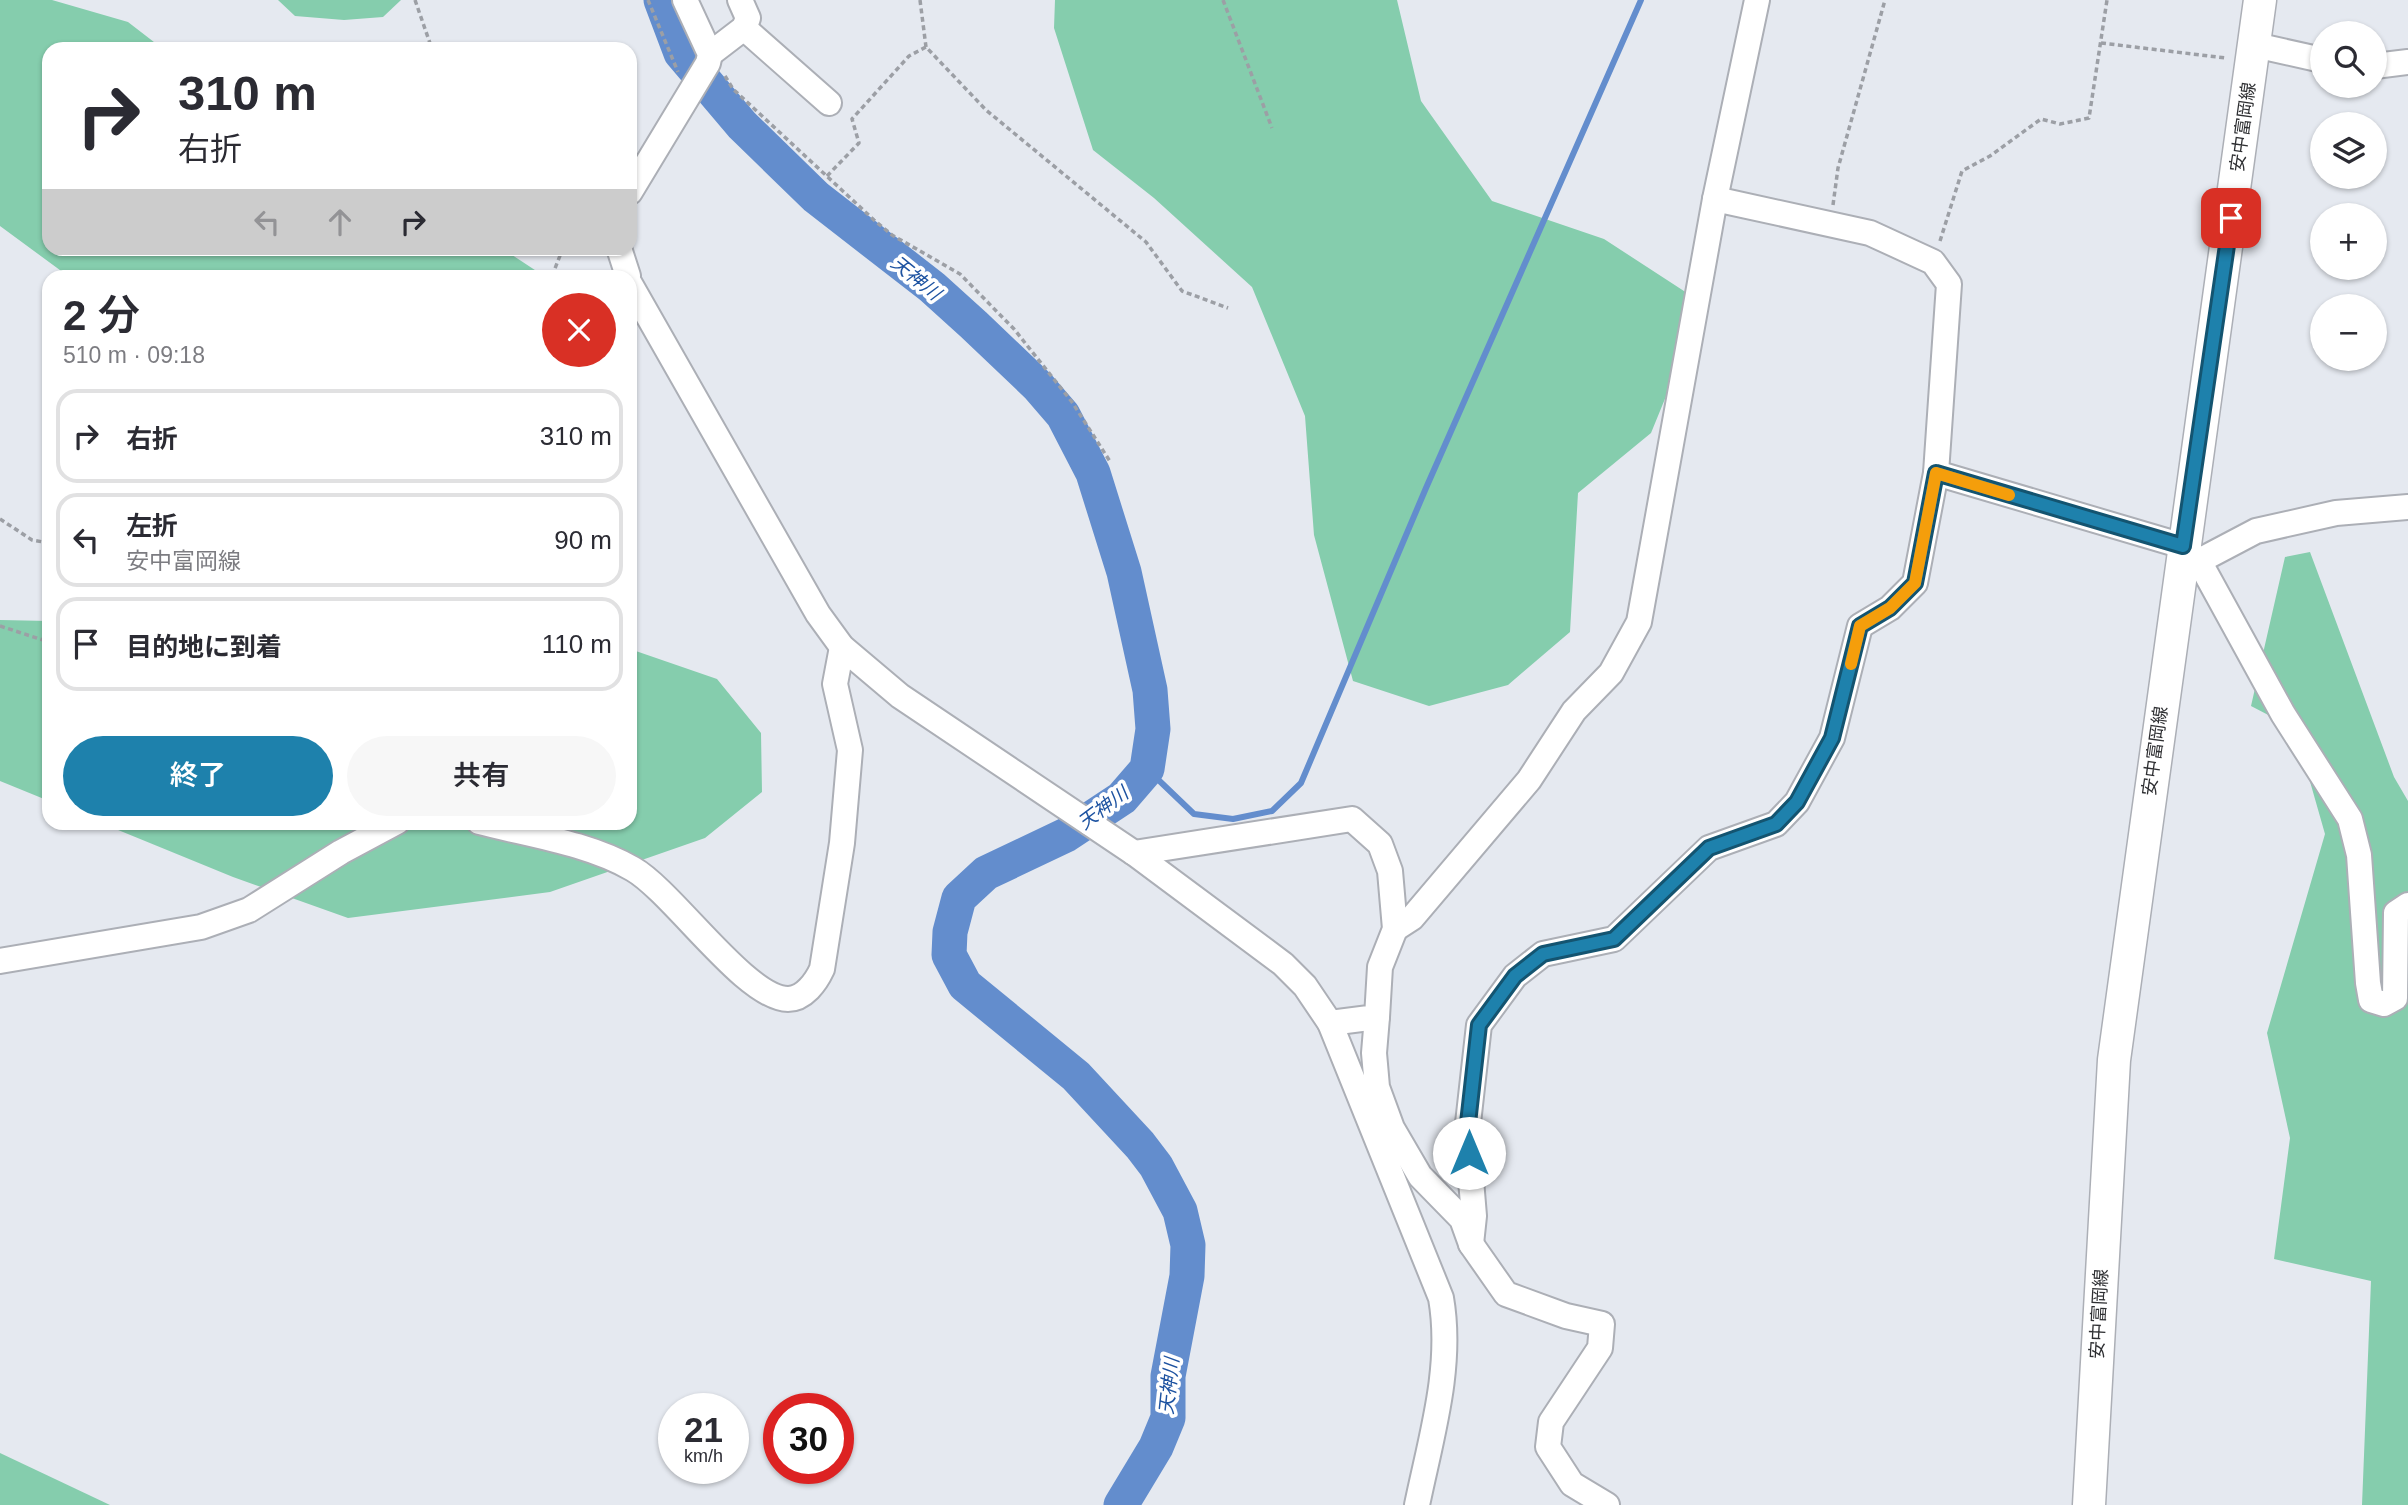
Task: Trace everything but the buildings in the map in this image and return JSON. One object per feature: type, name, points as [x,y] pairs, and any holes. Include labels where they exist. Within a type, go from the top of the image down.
[{"type":"main road","name":"安中富岡線","points":[[2088,1505],[2114,1060],[2191,554],[2260,0]]},
{"type":"street","points":[[685,0],[709,59]]},
{"type":"street","points":[[637,180],[709,59],[744,28],[748,18],[740,0]]},
{"type":"street","points":[[1395,929],[1412,918],[1529,780],[1574,711],[1611,673],[1639,622],[1715,199],[1757,0]]},
{"type":"street","points":[[744,28],[828,103]]},
{"type":"street","points":[[2254,53],[2310,59]]},
{"type":"street","points":[[2387,64],[2408,62]]},
{"type":"street","points":[[1471,1244],[1474,1216],[1467,1132],[1479,1025],[1515,976],[1543,954],[1614,939],[1709,848],[1776,824],[1797,802],[1832,738],[1860,626],[1890,608],[1915,583],[1936,473],[1949,284],[1933,262],[1870,233],[1715,199]]},
{"type":"street","points":[[637,296],[818,614],[842,647],[900,696],[1134,853],[1283,964],[1305,986],[1330,1023],[1441,1298],[1446,1325],[1445,1366],[1417,1505]]},
{"type":"street","points":[[1936,473],[2191,554],[2256,531],[2336,513],[2408,507]]},
{"type":"street","points":[[2191,554],[2283,714],[2350,819],[2359,855],[2371,1000],[2384,1004],[2395,998],[2396,913],[2408,905]]},
{"type":"street","points":[[509,830],[577,848],[631,868],[652,881],[753,982],[789,1000],[803,993],[816,982],[822,969],[842,843],[850,750],[835,684],[842,647]]},
{"type":"street","points":[[1134,853],[1352,819],[1380,844],[1390,871],[1395,929],[1380,967],[1374,1054],[1377,1087],[1392,1128],[1420,1176],[1462,1219],[1471,1244],[1506,1294],[1566,1316],[1602,1324],[1600,1348],[1550,1422],[1548,1447],[1572,1484],[1607,1505]]},
{"type":"street","points":[[0,961],[213,923],[249,910],[341,852],[382,830]]},
{"type":"street","points":[[1330,1023],[1377,1017]]},
{"type":"path","points":[[415,0],[430,42]]},
{"type":"path","points":[[648,0],[689,90]]},
{"type":"path","points":[[920,0],[926,47],[986,110],[1146,242],[1182,291],[1228,308]]},
{"type":"path","points":[[1223,0],[1272,128]]},
{"type":"path","points":[[1830,224],[1838,168],[1885,0]]},
{"type":"path","points":[[1933,262],[1962,171],[1990,156],[2041,119],[2060,124],[2089,118],[2108,0]]},
{"type":"path","points":[[2101,43],[2254,53]]},
{"type":"path","points":[[827,176],[859,143],[852,119],[909,56],[926,47]]},
{"type":"path","points":[[709,59],[733,89],[892,235],[960,274],[1014,329],[1072,402],[1111,463]]},
{"type":"path","points":[[0,519],[32,540],[42,542]]},
{"type":"path","points":[[0,626],[42,640]]},
{"type":"green space","points":[[0,0],[52,0],[128,22],[154,42],[42,42],[42,256],[514,256],[535,270],[60,270],[0,226]]},
{"type":"green space","points":[[278,0],[401,0],[383,17],[344,20],[295,16]]},
{"type":"green space","points":[[1055,0],[1397,0],[1421,101],[1492,201],[1604,239],[1687,293],[1689,340],[1651,433],[1578,493],[1570,632],[1508,685],[1429,706],[1353,681],[1314,535],[1305,416],[1252,287],[1154,198],[1093,150],[1054,28]]},
{"type":"green space","points":[[2310,552],[2394,777],[2408,801],[2408,1505],[2362,1505],[2371,1281],[2274,1259],[2290,1138],[2267,1033],[2325,834],[2295,729],[2251,706],[2285,557]]},
{"type":"green space","points":[[0,620],[42,621],[42,798],[0,781]]},
{"type":"green space","points":[[637,651],[717,679],[761,733],[762,792],[705,838],[550,892],[348,918],[233,877],[118,830],[637,830]]},
{"type":"green space","points":[[0,1453],[110,1505],[0,1505]]},
{"type":"waterway","name":"天神川","points":[[661,0],[681,53],[742,125],[816,197],[932,287],[1038,386],[1063,415],[1093,473],[1124,572],[1150,690],[1153,729],[1147,769],[1122,798],[1066,835],[986,873],[959,898],[950,932],[949,955],[965,985],[1076,1076],[1140,1145],[1156,1166],[1180,1211],[1188,1245],[1187,1276],[1168,1376],[1168,1418],[1156,1447],[1121,1505]]},
{"type":"waterway","points":[[1147,769],[1194,814],[1233,819],[1272,811],[1301,783],[1426,488],[1641,0]]},
{"type":"slow traffic","points":[[1851,664],[1860,626],[1890,608],[1915,583],[1936,473],[2009,495]]},
{"type":"route","points":[[1469,1153],[1467,1132],[1479,1025],[1515,976],[1543,954],[1614,939],[1636,915],[1709,848],[1776,824],[1797,802],[1832,738],[1860,626],[1890,608],[1915,583],[1936,473],[2183,546],[2231,218]]}]
